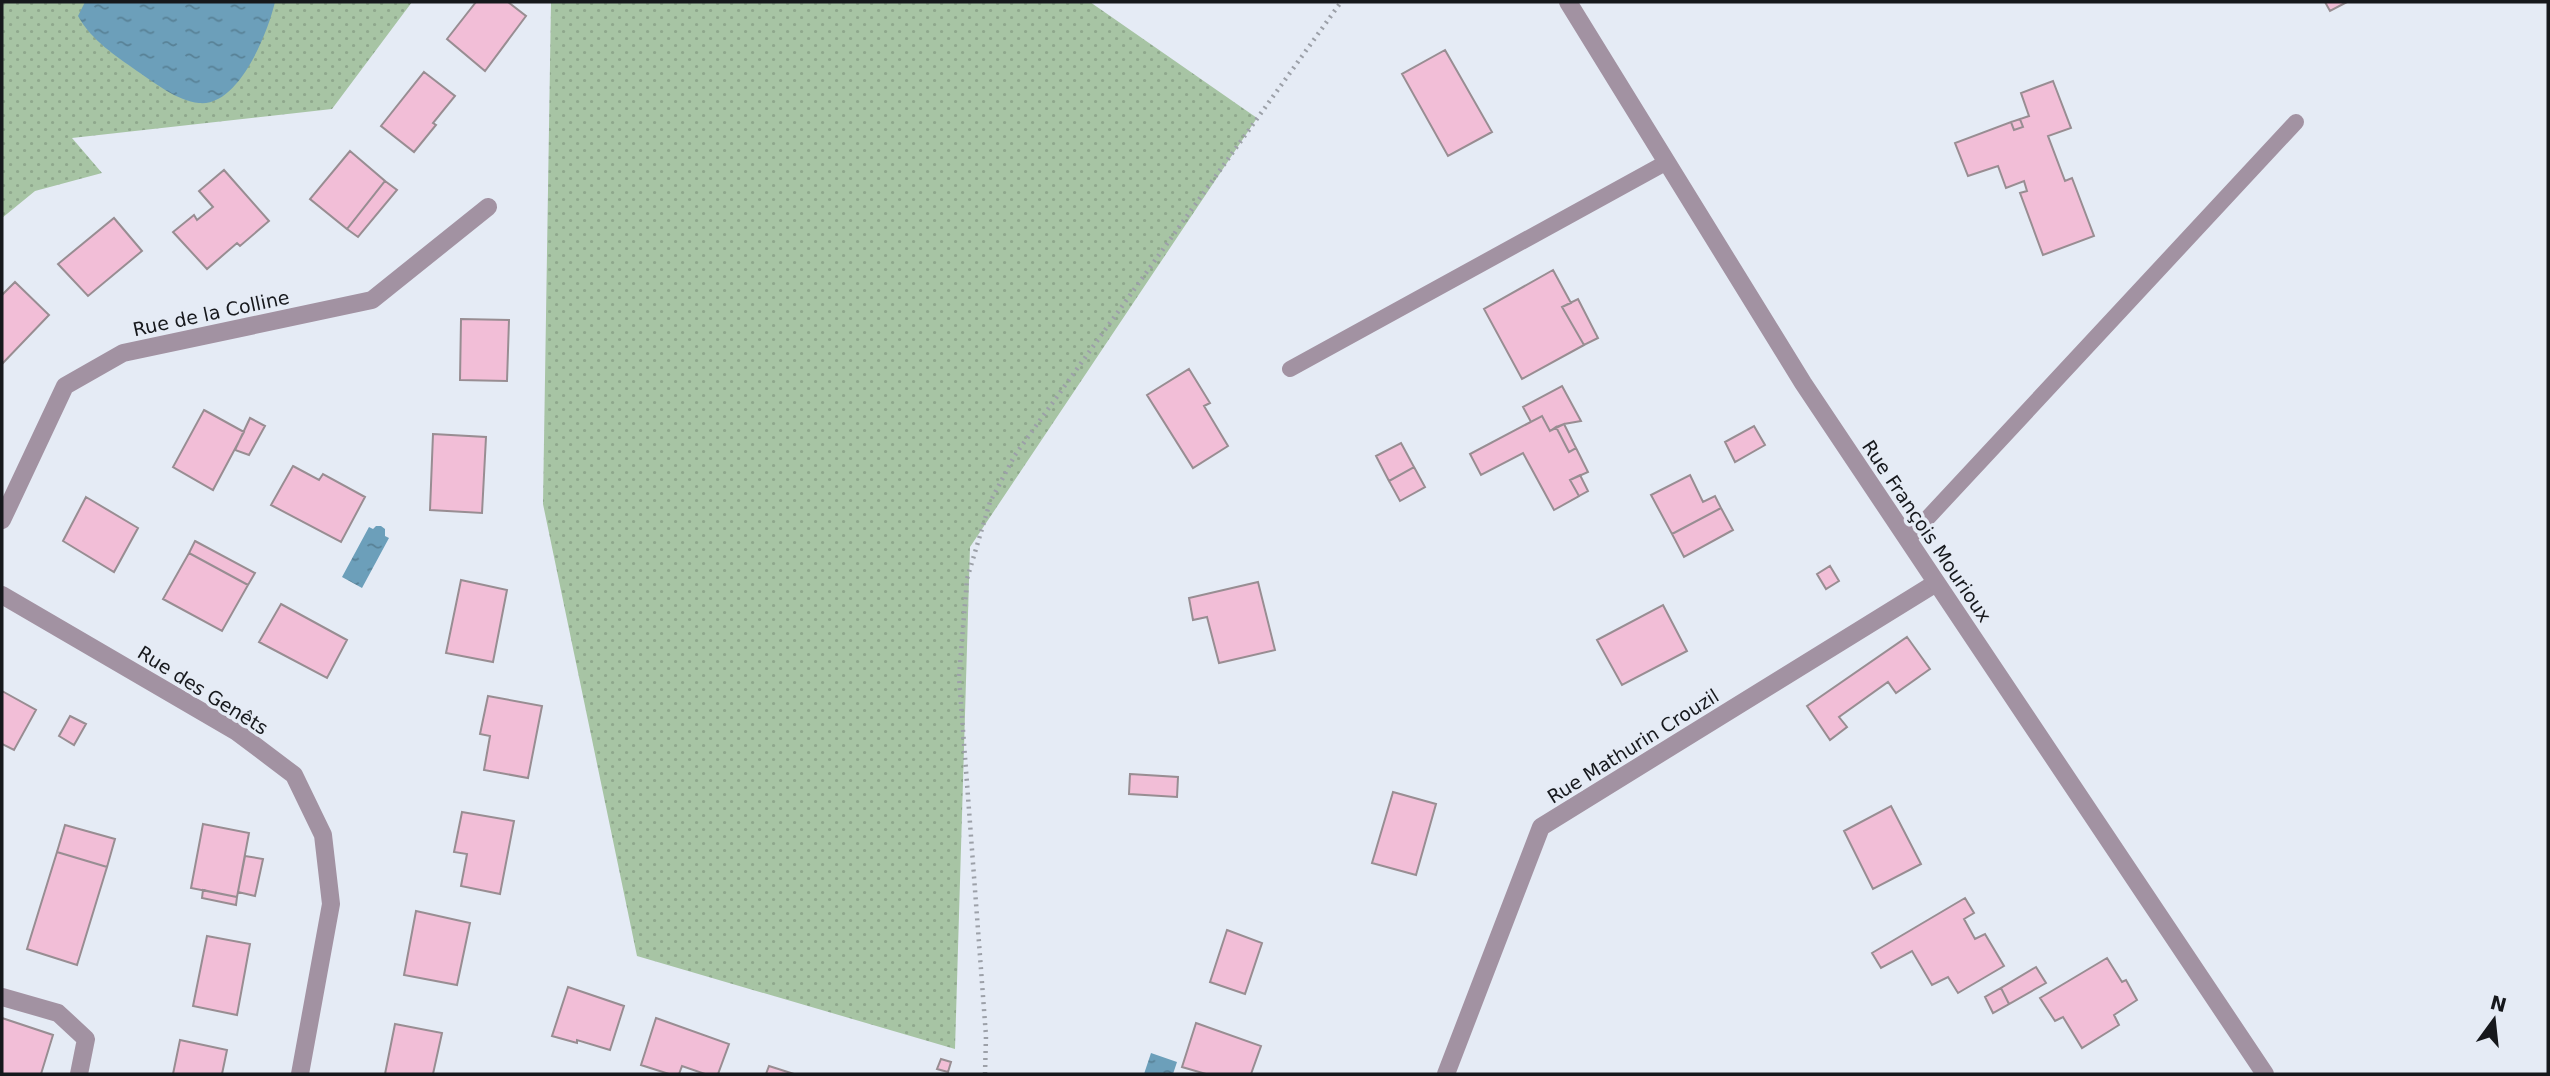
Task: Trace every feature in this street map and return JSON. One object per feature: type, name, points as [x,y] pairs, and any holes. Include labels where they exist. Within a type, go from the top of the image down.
[{"type":"street","name":"Rue François Mourioux","points":[[1568,2],[1803,383],[2265,1074]]},
{"type":"street","name":"Rue de la Colline","points":[[2,520],[65,386],[123,353],[372,300],[488,207]]},
{"type":"street","name":"Rue Mathurin Crouzil","points":[[1446,1074],[1541,827],[1936,583]]},
{"type":"street","name":"Rue des Genêts","points":[[2,595],[237,732],[294,775],[323,835],[331,904],[300,1074]]},
{"type":"street","points":[[2,997],[58,1013],[86,1039],[79,1074]]},
{"type":"lane","points":[[1909,538],[2295,122]]},
{"type":"lane","points":[[1290,369],[1667,162]]},
{"type":"path","points":[[985,1074],[986,1036],[959,677],[967,579],[990,502],[1015,454],[1341,2]]},
{"type":"green space","points":[[2,2],[412,2],[332,109],[72,138],[102,173],[35,191],[2,218]]},
{"type":"green space","points":[[551,2],[1090,2],[1257,118],[970,547],[955,1049],[637,956],[543,504]]},
{"type":"water","points":[[85,2],[275,2],[266,31],[239,81],[227,93],[213,101],[199,103],[167,91],[104,47],[78,16]]},
{"type":"water","points":[[376,526],[385,529],[385,536],[389,538],[362,588],[342,577],[369,527],[373,529]]},
{"type":"water","points":[[1151,1053],[1177,1062],[1173,1074],[1144,1074]]},
{"type":"building","points":[[476,2],[508,2],[526,16],[485,71],[447,39]]},
{"type":"building","points":[[2325,2],[2347,2],[2330,11]]},
{"type":"building","points":[[1445,50],[1492,132],[1448,156],[1402,74]]},
{"type":"building","points":[[424,72],[455,96],[414,152],[381,126]]},
{"type":"building","points":[[2053,81],[2071,128],[2048,136],[2065,181],[2072,178],[2094,236],[2043,255],[2020,193],[2027,191],[2024,181],[2006,188],[1998,166],[1968,176],[1955,143],[2011,122],[2014,130],[2023,127],[2020,119],[2029,116],[2021,93]]},
{"type":"building","points":[[2020,119],[2023,127],[2014,130],[2011,122]]},
{"type":"building","points":[[350,151],[385,181],[347,229],[310,199]]},
{"type":"building","points":[[224,170],[269,221],[240,246],[237,243],[207,269],[173,232],[194,215],[197,220],[213,207],[199,191]]},
{"type":"building","points":[[385,181],[397,190],[358,237],[347,229]]},
{"type":"building","points":[[114,218],[142,251],[88,296],[58,264]]},
{"type":"building","points":[[1553,270],[1571,303],[1562,307],[1584,345],[1522,379],[1484,309]]},
{"type":"building","points":[[15,282],[49,315],[2,364],[2,295]]},
{"type":"building","points":[[1578,299],[1598,338],[1584,345],[1562,307]]},
{"type":"building","points":[[461,319],[509,320],[507,381],[460,380]]},
{"type":"building","points":[[1189,369],[1210,403],[1204,406],[1228,446],[1193,468],[1147,395]]},
{"type":"building","points":[[1562,386],[1581,421],[1564,424],[1550,431],[1542,416],[1531,422],[1523,407]]},
{"type":"building","points":[[204,410],[244,432],[213,490],[173,467]]},
{"type":"building","points":[[1542,416],[1550,431],[1556,427],[1569,452],[1576,448],[1588,472],[1570,480],[1579,496],[1554,510],[1523,453],[1481,475],[1470,454]]},
{"type":"building","points":[[250,418],[265,426],[249,455],[235,450]]},
{"type":"building","points":[[1564,424],[1576,448],[1569,452],[1556,427]]},
{"type":"building","points":[[1754,426],[1765,445],[1735,462],[1725,442]]},
{"type":"building","points":[[433,434],[486,437],[482,513],[430,510]]},
{"type":"building","points":[[1401,443],[1414,467],[1389,481],[1376,456]]},
{"type":"building","points":[[293,466],[319,480],[323,474],[365,497],[341,542],[271,505]]},
{"type":"building","points":[[1414,467],[1425,487],[1400,501],[1389,481]]},
{"type":"building","points":[[1580,475],[1588,491],[1579,496],[1570,480]]},
{"type":"building","points":[[1690,475],[1703,502],[1715,496],[1721,508],[1672,534],[1651,495]]},
{"type":"building","points":[[86,497],[138,528],[114,572],[63,541]]},
{"type":"building","points":[[1721,508],[1733,530],[1684,557],[1672,534]]},
{"type":"building","points":[[195,541],[255,573],[248,585],[189,553]]},
{"type":"building","points":[[189,553],[248,585],[222,631],[163,599]]},
{"type":"building","points":[[1830,566],[1839,581],[1826,589],[1817,574]]},
{"type":"building","points":[[461,580],[507,590],[493,662],[446,653]]},
{"type":"building","points":[[1258,582],[1275,650],[1219,663],[1207,617],[1193,620],[1189,598]]},
{"type":"building","points":[[281,604],[347,640],[327,678],[259,642]]},
{"type":"building","points":[[1663,605],[1687,651],[1622,685],[1597,640]]},
{"type":"building","points":[[1907,637],[1930,669],[1896,693],[1888,682],[1839,717],[1847,727],[1830,740],[1807,706]]},
{"type":"building","points":[[2,691],[36,710],[14,750],[2,744]]},
{"type":"building","points":[[488,696],[542,706],[528,778],[484,770],[490,736],[480,734]]},
{"type":"building","points":[[70,716],[86,724],[74,745],[59,736]]},
{"type":"building","points":[[1130,774],[1178,777],[1177,797],[1129,794]]},
{"type":"building","points":[[1393,792],[1436,804],[1416,875],[1372,863]]},
{"type":"building","points":[[1891,806],[1921,864],[1873,889],[1844,831]]},
{"type":"building","points":[[462,812],[514,821],[500,894],[461,886],[467,854],[454,852]]},
{"type":"building","points":[[203,824],[249,833],[237,897],[191,888]]},
{"type":"building","points":[[65,825],[115,839],[107,867],[57,852]]},
{"type":"building","points":[[57,852],[107,867],[77,965],[27,949]]},
{"type":"building","points":[[245,856],[263,859],[255,896],[238,892]]},
{"type":"building","points":[[203,890],[237,897],[236,905],[202,898]]},
{"type":"building","points":[[1965,898],[1974,913],[1964,919],[1975,939],[1985,934],[2004,966],[1958,993],[1948,977],[1932,985],[1912,951],[1881,968],[1872,953]]},
{"type":"building","points":[[416,911],[470,923],[457,985],[404,975]]},
{"type":"building","points":[[1227,930],[1262,943],[1245,994],[1210,982]]},
{"type":"building","points":[[207,936],[250,944],[237,1015],[193,1006]]},
{"type":"building","points":[[2107,958],[2122,982],[2126,980],[2137,1000],[2114,1015],[2119,1025],[2082,1048],[2063,1017],[2055,1021],[2040,998]]},
{"type":"building","points":[[2036,967],[2046,983],[2009,1004],[2001,988]]},
{"type":"building","points":[[568,987],[624,1006],[610,1050],[552,1036]]},
{"type":"building","points":[[2001,988],[2009,1004],[1993,1013],[1985,997]]},
{"type":"building","points":[[2,1018],[53,1035],[41,1074],[2,1074]]},
{"type":"building","points":[[656,1018],[729,1044],[718,1074],[705,1074],[682,1066],[679,1074],[669,1074],[641,1065]]},
{"type":"building","points":[[1196,1023],[1261,1046],[1251,1074],[1206,1074],[1182,1067]]},
{"type":"building","points":[[395,1024],[442,1033],[433,1074],[385,1074]]},
{"type":"building","points":[[180,1040],[227,1050],[222,1074],[173,1074]]},
{"type":"building","points":[[941,1059],[951,1062],[948,1072],[937,1069]]},
{"type":"building","points":[[769,1066],[794,1074],[766,1074]]}]
